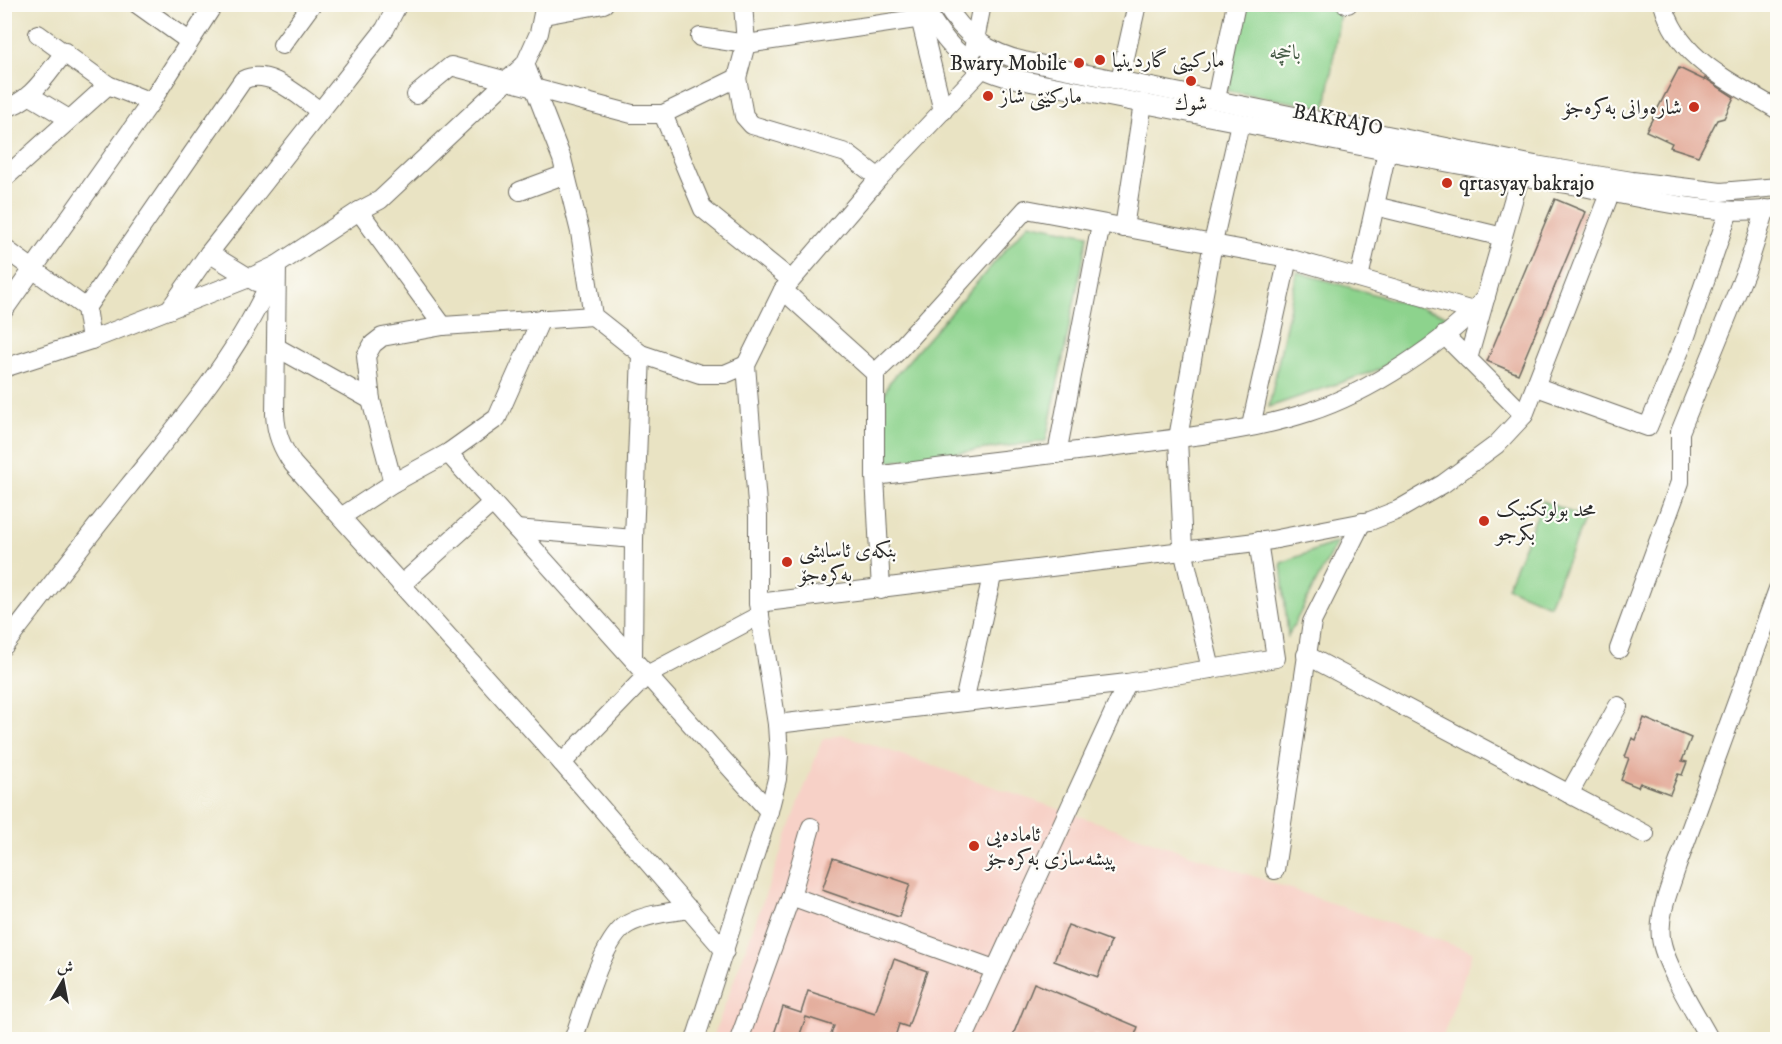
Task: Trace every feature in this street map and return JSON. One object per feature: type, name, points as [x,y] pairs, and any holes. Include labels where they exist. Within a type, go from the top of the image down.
[{"type":"street","points":[[137,4],[189,41]]},
{"type":"street","points":[[4,310],[152,102],[214,4]]},
{"type":"street","points":[[282,45],[312,4]]},
{"type":"street","points":[[169,310],[209,253],[386,28],[398,4]]},
{"type":"street","points":[[4,368],[91,340],[277,265],[359,211],[380,200],[509,80],[525,64],[545,10],[604,4]]},
{"type":"street","points":[[743,4],[746,44],[737,78],[744,116],[752,125],[846,153],[879,178]]},
{"type":"street","name":"BAKRAJO","points":[[945,4],[962,29],[975,40],[997,53],[1017,60],[1535,165],[1632,181],[1721,192],[1778,187]]},
{"type":"street","points":[[695,1040],[769,811],[777,779],[777,724],[759,609],[758,516],[746,365],[787,285],[879,178],[965,87],[976,66],[975,40],[982,4]]},
{"type":"street","points":[[1120,80],[1137,4]]},
{"type":"street","points":[[1216,99],[1236,4]]},
{"type":"street","points":[[1663,4],[1674,33],[1693,57],[1778,110]]},
{"type":"street","points":[[700,37],[746,44],[922,11],[943,111]]},
{"type":"street","name":"BAKRAJO","points":[[922,11],[951,47],[976,66],[1005,77],[1520,176],[1729,211],[1774,210]]},
{"type":"street","points":[[38,34],[108,85],[152,102]]},
{"type":"street","points":[[4,108],[13,106],[29,95],[65,52]]},
{"type":"street","points":[[976,66],[997,53]]},
{"type":"street","points":[[525,64],[566,174],[580,232],[593,316]]},
{"type":"street","points":[[416,94],[451,66],[534,86],[632,114],[663,114],[737,78]]},
{"type":"street","points":[[91,340],[86,308],[243,80],[252,76],[271,79],[320,111]]},
{"type":"street","points":[[4,174],[8,175],[108,85]]},
{"type":"street","points":[[29,95],[69,119]]},
{"type":"street","points":[[1124,228],[1143,103]]},
{"type":"street","points":[[663,114],[703,209],[787,285],[875,373],[875,476],[881,590]]},
{"type":"street","points":[[1211,669],[1184,550],[1178,438],[1212,243],[1240,123]]},
{"type":"street","points":[[1359,278],[1387,151]]},
{"type":"street","points":[[520,190],[566,174]]},
{"type":"street","points":[[1468,359],[1520,176]]},
{"type":"street","points":[[562,763],[647,675],[759,609],[881,590],[1258,541],[1362,522],[1398,510],[1443,484],[1496,445],[1524,415],[1537,387],[1611,191]]},
{"type":"street","points":[[1375,206],[1503,237]]},
{"type":"street","points":[[875,373],[896,353],[1026,209],[1288,258],[1473,312]]},
{"type":"street","points":[[1619,649],[1680,482],[1680,432],[1747,268],[1774,210]]},
{"type":"street","points":[[359,211],[443,326]]},
{"type":"street","points":[[1537,387],[1648,427],[1686,336],[1729,211]]},
{"type":"street","points":[[1057,454],[1101,224]]},
{"type":"street","points":[[4,248],[86,308]]},
{"type":"street","points":[[209,253],[272,292]]},
{"type":"street","points":[[1251,426],[1288,258]]},
{"type":"street","points":[[277,265],[272,292],[276,347],[275,414],[279,439],[293,464],[562,763],[725,951]]},
{"type":"street","points":[[4,646],[190,411],[272,292]]},
{"type":"street","points":[[875,476],[1178,438],[1251,426],[1309,412],[1336,402],[1385,376],[1473,312],[1486,297]]},
{"type":"street","points":[[393,483],[371,400],[366,356],[373,344],[382,337],[443,326],[593,316],[641,354],[700,374],[725,374],[746,365]]},
{"type":"street","points":[[341,517],[393,483],[448,453],[497,418],[541,319]]},
{"type":"street","points":[[1444,334],[1524,415]]},
{"type":"street","points":[[276,347],[371,400]]},
{"type":"street","points":[[633,659],[634,539],[641,354]]},
{"type":"street","points":[[448,453],[769,811]]},
{"type":"street","points":[[401,585],[492,503]]},
{"type":"street","points":[[1275,870],[1312,622],[1362,522]]},
{"type":"street","points":[[516,530],[634,539]]},
{"type":"street","points":[[777,724],[1127,684],[1276,658],[1258,541]]},
{"type":"street","points":[[964,702],[992,576]]},
{"type":"street","points":[[1710,1040],[1680,986],[1661,939],[1663,912],[1681,855],[1778,589]]},
{"type":"street","points":[[1306,655],[1645,834]]},
{"type":"street","points":[[963,1040],[1127,684]]},
{"type":"street","points":[[1569,794],[1618,706]]},
{"type":"street","points":[[739,1040],[791,896],[811,827]]},
{"type":"street","points":[[791,896],[994,969]]},
{"type":"street","points":[[573,1040],[606,951],[616,933],[636,920],[690,909]]},
{"type":"shaded area","name":"ئامادەیی پیشەسازی بەکرەجۆ","points":[[841,734],[1473,952],[1442,1039],[712,1040],[822,740]]},
{"type":"green space","name":"باخچە","points":[[1242,5],[1305,5],[1340,12],[1326,108],[1228,91]]},
{"type":"green space","points":[[1029,223],[1088,235],[1046,441],[889,462],[884,395],[889,383]]},
{"type":"green space","points":[[1297,272],[1449,316],[1380,369],[1269,407]]},
{"type":"green space","points":[[1543,501],[1585,518],[1549,605],[1507,587]]},
{"type":"green space","points":[[1337,542],[1288,636],[1281,563]]},
{"type":"building","name":"شارەوانی بەکرەجۆ","points":[[1679,68],[1704,80],[1705,78],[1734,97],[1724,118],[1717,120],[1698,156],[1670,147],[1672,143],[1646,131]]},
{"type":"building","points":[[1555,199],[1586,212],[1518,374],[1487,361]]},
{"type":"building","points":[[1644,718],[1691,738],[1682,761],[1687,762],[1682,775],[1678,774],[1670,794],[1640,783],[1638,787],[1621,780],[1629,758],[1625,757],[1632,738],[1636,740]]},
{"type":"building","points":[[833,858],[910,884],[899,917],[822,890]]},
{"type":"building","points":[[1068,925],[1111,941],[1098,977],[1054,961]]},
{"type":"building","points":[[894,959],[927,971],[908,1027],[899,1024],[894,1040],[829,1040],[834,1026],[806,1017],[798,1040],[772,1040],[783,1007],[801,1013],[808,991],[875,1013]]},
{"type":"building","points":[[1034,983],[1138,1027],[1133,1040],[1107,1040],[1094,1034],[1092,1040],[1011,1040]]},
{"type":"place","name":"مارکیتی گاردینیا","points":[[1100,60]]},
{"type":"place","name":"Bwary Mobile","points":[[1079,63]]},
{"type":"place","name":"شوك","points":[[1191,81]]},
{"type":"place","name":"مارکێتی شاز","points":[[988,96]]},
{"type":"place","name":"شارەوانی بەکرەجۆ","points":[[1694,107]]},
{"type":"place","name":"qrtasyay bakrajo","points":[[1447,183]]},
{"type":"place","name":"محد بولوتکنیک بکرجو","points":[[1484,521]]},
{"type":"place","name":"بنکەی ئاسایشی بەکرەجۆ","points":[[787,562]]},
{"type":"place","name":"ئامادەیی پیشەسازی بەکرەجۆ","points":[[974,846]]}]
